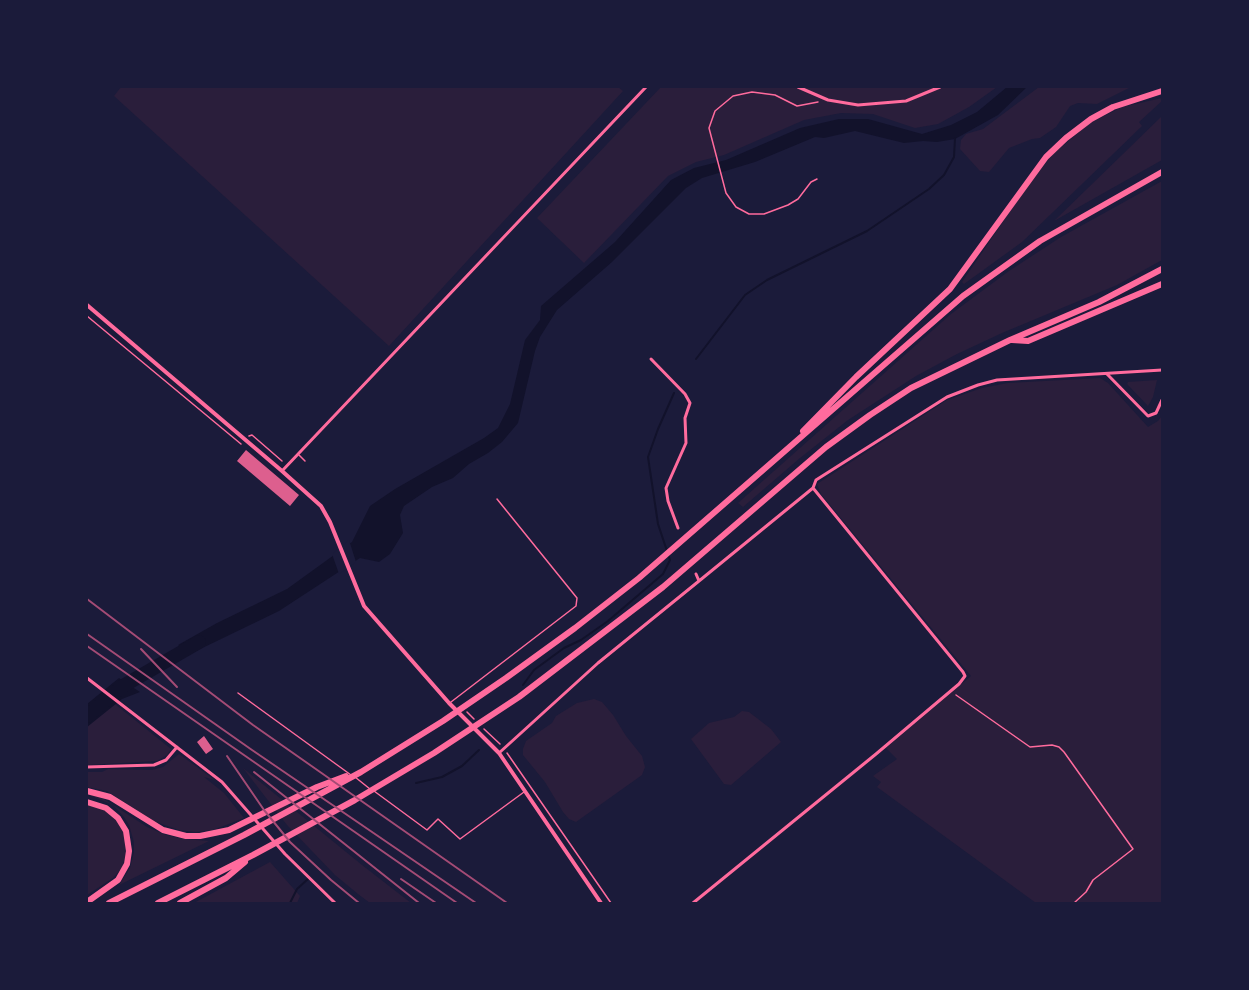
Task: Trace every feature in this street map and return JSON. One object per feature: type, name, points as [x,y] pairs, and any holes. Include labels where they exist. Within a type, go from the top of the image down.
[{"type":"highway","points":[[762,471],[950,289],[1026,183],[1066,138],[1091,119],[1113,107],[1162,92]]},
{"type":"highway","points":[[109,903],[244,835],[361,772],[443,721],[566,635],[639,578],[956,301],[1003,266],[1077,219],[1162,172]]},
{"type":"highway","points":[[158,903],[320,820],[409,769],[519,697],[663,587],[800,469],[870,415],[911,388],[1010,340],[1114,294],[1162,269]]},
{"type":"highway","points":[[1010,340],[1028,340],[1162,284]]},
{"type":"highway","points":[[87,791],[110,797],[163,830],[186,836],[200,836],[229,831],[325,783],[361,772]]},
{"type":"highway","points":[[87,801],[106,808],[118,818],[128,837],[129,851],[127,864],[118,880],[87,902]]},
{"type":"highway","points":[[180,903],[226,878],[254,855]]},
{"type":"street","points":[[282,471],[646,87]]},
{"type":"street","points":[[798,87],[828,100],[858,105],[890,103],[921,96],[940,87]]},
{"type":"street","points":[[87,306],[321,506],[330,522],[361,602],[449,703],[499,753],[601,903]]},
{"type":"street","points":[[651,359],[685,393],[690,403],[686,416],[685,445],[666,488],[668,501],[678,528]]},
{"type":"street","points":[[499,753],[596,666],[813,488],[816,480],[955,393],[997,380],[1162,370]]},
{"type":"street","points":[[1107,374],[1148,416],[1156,413],[1162,400]]},
{"type":"street","points":[[693,903],[951,691],[965,676],[813,488]]},
{"type":"street","points":[[696,574],[699,581]]},
{"type":"street","points":[[87,678],[229,789],[276,845],[335,903]]},
{"type":"street","points":[[87,767],[154,765],[166,760],[177,747]]},
{"type":"lane","points":[[299,454],[305,461]]},
{"type":"lane","points":[[449,703],[576,606],[577,598],[497,500]]},
{"type":"lane","points":[[237,693],[427,830],[438,819],[460,839],[525,792]]},
{"type":"path","points":[[818,179],[811,182],[798,199],[788,205],[764,214],[749,214],[736,207],[726,193],[709,128],[715,111],[733,96],[752,92],[775,95],[797,106],[828,100]]},
{"type":"path","points":[[87,316],[240,443],[252,435],[283,462]]},
{"type":"path","points":[[951,691],[1030,747],[1052,745],[1059,747],[1133,849],[1093,880],[1086,892],[1074,903]]},
{"type":"path","points":[[454,700],[499,743]]},
{"type":"path","points":[[508,753],[611,903]]},
{"type":"shaded area","points":[[121,87],[618,87],[623,91],[389,346],[114,96]]},
{"type":"shaded area","points":[[661,87],[997,87],[969,107],[938,124],[915,128],[873,114],[841,113],[804,120],[724,155],[696,162],[668,176],[584,263],[537,218]]},
{"type":"shaded area","points":[[1007,87],[1027,87],[998,115],[955,139],[904,143],[855,131],[824,138],[815,137],[755,162],[702,178],[686,188],[612,262],[557,310],[540,337],[535,351],[518,423],[502,442],[488,453],[469,464],[453,478],[432,487],[404,506],[400,515],[403,533],[390,554],[379,562],[360,558],[279,611],[190,654],[178,645],[287,589],[352,542],[370,506],[498,428],[510,404],[525,340],[540,320],[541,306],[615,242],[671,180],[694,168],[726,160],[800,128],[839,119],[868,119],[922,134],[951,125],[977,112]]},
{"type":"shaded area","points":[[1039,87],[1131,87],[1097,104],[1078,103],[1070,106],[1056,127],[1040,138],[1009,148],[989,172],[980,171],[960,149],[961,140],[966,134],[983,129]]},
{"type":"shaded area","points":[[1162,98],[1162,101],[1139,122],[1142,126],[1022,242],[964,284],[962,282],[1028,185],[1054,153],[1089,124],[1104,116],[1122,107]]},
{"type":"shaded area","points":[[1162,116],[1162,160],[1054,221],[1123,154]]},
{"type":"shaded area","points":[[1162,181],[1162,260],[1117,285],[1002,333],[916,376],[848,420],[743,507],[738,503],[951,314],[1009,271],[1061,237]]},
{"type":"shaded area","points":[[1100,378],[1108,383],[1148,427],[1162,416],[1162,903],[1036,903],[877,787],[881,782],[873,776],[897,759],[886,748],[971,676],[821,494],[817,484],[947,400],[982,388],[1008,383]]},
{"type":"shaded area","points":[[1157,380],[1148,406],[1127,384],[1128,382]]},
{"type":"shaded area","points":[[119,678],[140,692],[122,699],[87,727],[87,704]]},
{"type":"shaded area","points":[[594,699],[602,702],[613,715],[642,756],[645,767],[642,775],[576,822],[569,819],[563,812],[545,782],[523,755],[523,749],[526,741],[552,723],[556,716],[577,703]]},
{"type":"shaded area","points":[[115,704],[171,749],[167,755],[157,761],[87,765],[87,727]]},
{"type":"shaded area","points":[[742,711],[749,712],[771,729],[781,742],[731,785],[724,784],[691,739],[709,723],[734,717]]},
{"type":"shaded area","points":[[179,754],[215,780],[204,777],[224,793],[244,818],[213,830],[196,832],[179,830],[153,821],[107,791],[87,787],[87,772],[102,772],[108,769],[152,770],[163,767]]},
{"type":"shaded area","points":[[243,768],[411,903],[370,903],[358,894],[335,875],[287,825]]},
{"type":"shaded area","points":[[87,794],[104,799],[147,827],[166,835],[209,841],[119,885],[130,868],[134,852],[134,842],[129,825],[113,805]]},
{"type":"shaded area","points":[[87,803],[103,808],[116,818],[125,832],[126,854],[122,868],[113,878],[87,895]]},
{"type":"shaded area","points":[[270,862],[300,896],[297,903],[194,903]]},
{"type":"pier","points":[[349,540],[356,562],[339,574],[332,554]]},
{"type":"building","points":[[246,450],[299,495],[290,506],[237,461]]},
{"type":"building","points":[[204,736],[213,749],[206,754],[197,742]]},
{"type":"waterway","points":[[696,359],[745,295],[767,280],[867,231],[929,189],[944,175],[954,157],[955,138]]},
{"type":"waterway","points":[[523,685],[534,670],[608,621],[663,574],[670,560],[658,524],[648,457],[674,393]]},
{"type":"waterway","points":[[87,716],[123,686],[199,642]]},
{"type":"waterway","points":[[416,783],[442,777],[462,766],[479,750]]},
{"type":"waterway","points":[[290,903],[297,889],[308,879]]},
{"type":"railway","points":[[87,599],[253,725],[507,903]]},
{"type":"railway","points":[[87,634],[476,903]]},
{"type":"railway","points":[[87,646],[457,903]]},
{"type":"railway","points":[[141,649],[177,687]]},
{"type":"railway","points":[[227,756],[264,810],[290,842],[359,903]]},
{"type":"railway","points":[[254,772],[419,903]]},
{"type":"railway","points":[[401,879],[436,903]]}]
